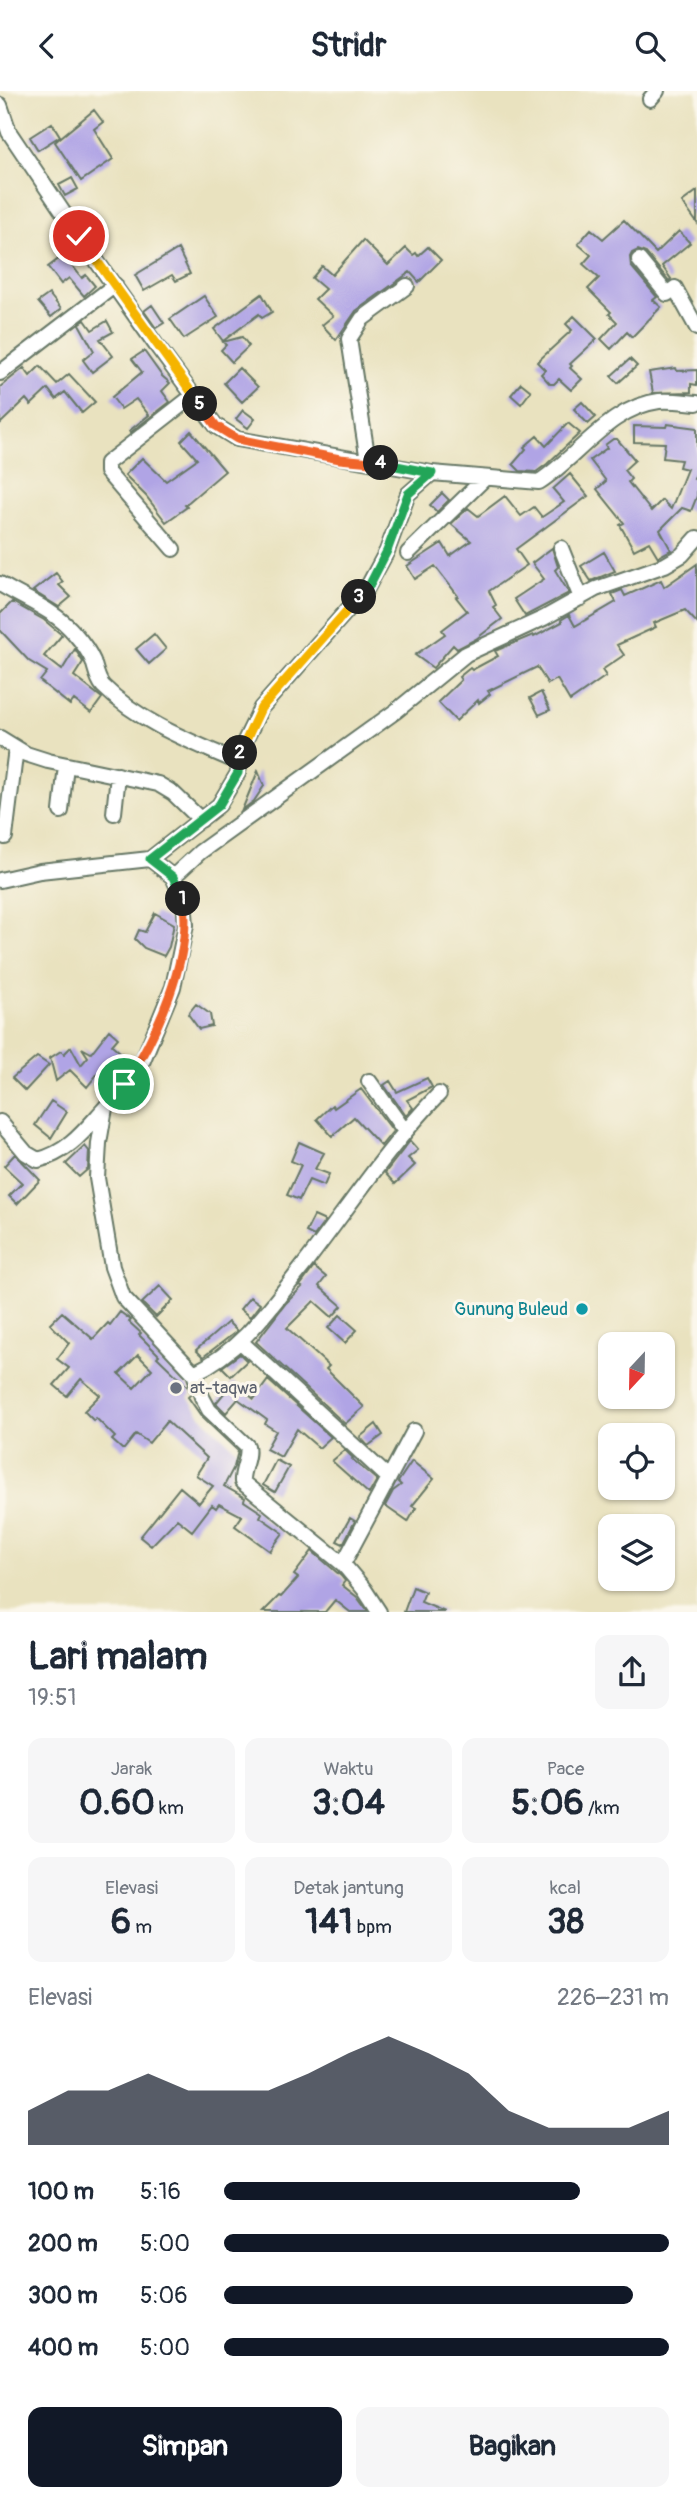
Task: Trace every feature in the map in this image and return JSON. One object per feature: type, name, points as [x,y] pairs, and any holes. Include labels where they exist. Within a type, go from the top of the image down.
[{"type":"street","points":[[0,105],[9,132],[132,313],[216,426],[237,439],[432,473],[539,482],[619,416],[659,401],[697,403]]},
{"type":"street","points":[[639,260],[667,294],[675,288],[697,328]]},
{"type":"street","points":[[0,373],[115,285]]},
{"type":"street","points":[[368,460],[349,339],[362,319],[407,286]]},
{"type":"street","points":[[173,549],[107,473],[106,468],[107,463],[194,395]]},
{"type":"street","points":[[0,880],[40,871],[150,859],[219,805],[238,773],[241,749],[261,708],[368,588],[387,551],[408,494],[432,473]]},
{"type":"street","points":[[408,553],[484,479]]},
{"type":"street","points":[[173,877],[200,852],[396,712],[466,654],[544,618],[596,589],[665,565],[682,555],[697,538]]},
{"type":"street","points":[[561,548],[581,598]]},
{"type":"street","points":[[0,584],[33,600],[74,633],[92,659],[100,683],[110,692],[137,712],[182,738],[238,762]]},
{"type":"street","points":[[0,738],[26,754],[158,784],[173,793],[201,820]]},
{"type":"street","points":[[5,837],[16,748]]},
{"type":"street","points":[[61,811],[66,765]]},
{"type":"street","points":[[114,813],[118,775]]},
{"type":"street","points":[[0,1122],[26,1153],[38,1160],[55,1156],[106,1108],[142,1060],[173,987],[186,925],[184,901],[173,877],[150,859]]},
{"type":"street","points":[[369,1081],[404,1129]]},
{"type":"street","points":[[194,1373],[242,1342],[337,1221],[404,1129],[439,1094]]},
{"type":"street","points":[[106,1108],[99,1143],[97,1178],[103,1223],[117,1283],[123,1297],[194,1373],[209,1411],[247,1446],[241,1472],[242,1482],[343,1564],[364,1588],[379,1612]]},
{"type":"street","points":[[242,1342],[388,1478]]},
{"type":"street","points":[[343,1564],[414,1431]]},
{"type":"building","points":[[94,110],[103,122],[94,129],[113,159],[81,181],[55,142]]},
{"type":"building","points":[[52,123],[60,136],[38,150],[30,137]]},
{"type":"building","points":[[72,178],[78,189],[65,196],[59,185]]},
{"type":"building","points":[[697,191],[697,223],[682,202]]},
{"type":"building","points":[[624,220],[656,253],[679,231],[690,243],[662,266],[671,279],[669,281],[646,253],[638,250],[632,253],[631,266],[657,297],[653,300],[661,307],[632,337],[627,332],[611,349],[601,339],[617,322],[588,289],[599,278],[583,264],[591,255],[578,244],[591,229],[603,239]]},
{"type":"building","points":[[363,240],[388,265],[406,248],[418,256],[428,247],[441,260],[419,282],[410,272],[356,311],[336,340],[322,325],[333,316],[315,299],[325,289],[312,278],[322,266],[332,275]]},
{"type":"building","points":[[178,249],[190,274],[176,281],[172,275],[144,291],[135,275]]},
{"type":"building","points":[[64,255],[82,278],[86,275],[95,286],[84,296],[69,278],[61,284],[48,267]]},
{"type":"building","points":[[49,294],[61,309],[51,317],[38,302]]},
{"type":"building","points":[[262,294],[272,312],[262,318],[259,314],[223,341],[214,329]]},
{"type":"building","points":[[204,296],[218,317],[184,339],[170,319]]},
{"type":"building","points":[[152,305],[164,323],[156,328],[144,311]]},
{"type":"building","points":[[574,316],[597,339],[570,364],[570,368],[582,379],[571,390],[559,379],[550,384],[541,374],[545,370],[537,362],[572,330],[566,324]]},
{"type":"building","points":[[85,320],[92,330],[107,321],[113,332],[100,339],[113,356],[92,372],[83,360],[94,351],[79,324]]},
{"type":"building","points":[[242,337],[249,346],[232,362],[221,350],[226,345],[223,342]]},
{"type":"building","points":[[144,351],[170,383],[162,391],[170,402],[130,433],[129,431],[149,415],[136,399],[121,409],[112,397],[142,372],[132,359]]},
{"type":"building","points":[[630,359],[637,366],[618,383],[611,376]]},
{"type":"building","points":[[40,366],[57,384],[69,374],[95,402],[82,413],[65,392],[56,399],[48,389],[31,405],[26,399],[0,424],[0,387],[24,368],[30,376]]},
{"type":"building","points":[[239,368],[258,387],[242,402],[224,383]]},
{"type":"building","points":[[676,368],[677,371],[697,370],[697,385],[691,384],[691,392],[653,393],[649,372]]},
{"type":"building","points":[[521,383],[531,391],[521,404],[511,395]]},
{"type":"building","points":[[582,402],[596,417],[588,424],[574,409]]},
{"type":"building","points":[[243,410],[255,419],[248,428],[236,419]]},
{"type":"building","points":[[568,423],[580,433],[547,464],[536,472],[520,471],[513,464],[526,449],[524,447],[537,436],[546,446]]},
{"type":"building","points":[[667,424],[697,428],[697,472],[694,479],[697,480],[697,496],[691,511],[682,508],[660,530],[671,550],[658,557],[649,542],[634,550],[620,525],[624,523],[597,489],[606,481],[590,460],[607,448],[605,445],[617,439],[635,460],[624,470],[631,479],[628,482],[651,511],[662,500],[671,509],[687,469],[679,467],[681,460],[663,458],[665,443],[634,442],[634,426],[666,427]]},
{"type":"building","points":[[191,431],[225,471],[185,505],[187,507],[166,522],[125,475],[142,458],[166,481],[197,459],[181,441]]},
{"type":"building","points":[[570,474],[588,496],[516,549],[527,565],[489,591],[496,605],[493,607],[502,619],[476,639],[457,649],[453,645],[433,668],[415,655],[445,634],[442,630],[467,611],[435,566],[415,579],[407,566],[442,543],[450,556],[471,541],[451,524],[468,508],[478,516],[505,496],[521,516],[534,507],[542,517],[564,502],[553,489]]},
{"type":"building","points":[[442,493],[449,500],[437,512],[430,505]]},
{"type":"building","points":[[552,548],[558,567],[555,570],[569,593],[525,616],[514,599],[544,579],[532,563]]},
{"type":"building","points":[[604,552],[615,571],[591,581],[581,566]]},
{"type":"building","points":[[697,564],[697,623],[685,610],[654,623],[656,627],[617,645],[624,655],[602,670],[606,676],[570,701],[557,679],[548,684],[537,667],[488,691],[490,694],[479,703],[478,700],[456,721],[438,702],[470,668],[472,670],[498,656],[495,651],[533,635],[534,637],[562,622],[561,620],[569,615],[575,626],[616,602],[612,594],[622,590],[625,596],[661,580],[664,587]]},
{"type":"building","points":[[56,573],[63,582],[59,585],[71,597],[59,607],[33,591]]},
{"type":"building","points":[[12,602],[44,620],[62,635],[44,656],[62,670],[75,649],[83,662],[74,676],[102,698],[91,713],[74,700],[70,705],[40,681],[47,672],[29,661],[0,630],[0,614]]},
{"type":"building","points":[[154,634],[166,649],[149,664],[136,649]]},
{"type":"building","points":[[541,692],[550,710],[539,715],[530,698]]},
{"type":"building","points":[[258,771],[264,786],[254,801],[242,810]]},
{"type":"building","points":[[155,913],[174,924],[164,956],[144,948],[135,939],[139,930],[145,932]]},
{"type":"building","points":[[196,1004],[210,1014],[212,1026],[199,1029],[188,1014]]},
{"type":"building","points":[[109,1030],[118,1038],[112,1045],[121,1053],[106,1063],[110,1066],[101,1075],[99,1072],[87,1087],[70,1070],[56,1081],[50,1058],[61,1051],[64,1054],[71,1047],[81,1065],[88,1057],[82,1048],[91,1053]]},
{"type":"building","points":[[37,1057],[49,1065],[25,1091],[12,1078]]},
{"type":"building","points":[[427,1078],[432,1087],[407,1100],[413,1108],[406,1116],[384,1085],[390,1081],[397,1092]]},
{"type":"building","points":[[361,1089],[393,1131],[381,1146],[354,1117],[332,1136],[317,1119],[332,1105],[334,1108]]},
{"type":"building","points":[[51,1101],[67,1112],[51,1138],[35,1125]]},
{"type":"building","points":[[410,1141],[418,1150],[408,1158],[415,1165],[395,1184],[385,1173]]},
{"type":"building","points":[[299,1142],[324,1153],[315,1169],[329,1174],[324,1186],[309,1180],[299,1200],[287,1195],[301,1165],[291,1161]]},
{"type":"building","points":[[85,1146],[89,1151],[88,1169],[79,1177],[66,1164]]},
{"type":"building","points":[[15,1154],[40,1180],[17,1204],[9,1196],[22,1183],[4,1166]]},
{"type":"building","points":[[314,1216],[325,1221],[314,1236],[306,1232]]},
{"type":"building","points":[[314,1267],[326,1277],[319,1286],[342,1306],[332,1317],[314,1301],[287,1328],[329,1366],[326,1369],[364,1407],[345,1424],[256,1342],[302,1287],[300,1286]]},
{"type":"building","points":[[160,1286],[173,1300],[156,1317],[142,1303]]},
{"type":"building","points":[[250,1297],[260,1304],[250,1317],[240,1309]]},
{"type":"building","points":[[62,1312],[93,1339],[108,1323],[110,1325],[120,1312],[131,1320],[129,1322],[141,1333],[139,1335],[159,1355],[157,1357],[189,1388],[191,1394],[188,1397],[202,1417],[238,1451],[234,1467],[224,1486],[245,1498],[244,1501],[262,1513],[260,1517],[283,1533],[270,1551],[235,1526],[242,1516],[219,1504],[216,1508],[212,1505],[192,1531],[177,1519],[151,1546],[140,1537],[180,1487],[199,1503],[213,1486],[196,1475],[207,1458],[167,1421],[149,1443],[136,1434],[122,1449],[112,1440],[115,1437],[96,1418],[94,1421],[84,1411],[100,1395],[81,1379],[67,1396],[54,1385],[69,1368],[57,1359],[69,1343],[50,1324]],"holes":[[[138,1355],[152,1369],[134,1388],[119,1374]]]},
{"type":"building","points":[[340,1315],[357,1330],[345,1343],[328,1328]]},
{"type":"building","points":[[228,1322],[237,1331],[203,1357],[196,1350]]},
{"type":"building","points":[[240,1354],[247,1361],[231,1376],[222,1367]]},
{"type":"building","points":[[268,1380],[331,1437],[319,1448],[297,1429],[281,1457],[266,1449],[276,1431],[265,1424],[267,1420],[238,1399],[226,1413],[216,1403],[233,1382],[254,1399]]},
{"type":"building","points":[[376,1424],[383,1435],[368,1446],[360,1437]]},
{"type":"building","points":[[345,1450],[377,1480],[369,1494],[332,1461]]},
{"type":"building","points":[[276,1460],[289,1467],[275,1492],[263,1485]]},
{"type":"building","points":[[412,1461],[434,1479],[412,1506],[416,1508],[408,1522],[385,1506],[393,1491],[401,1485],[398,1482]]},
{"type":"building","points":[[350,1518],[355,1521],[343,1544],[337,1541]]},
{"type":"building","points":[[312,1551],[341,1576],[345,1581],[342,1585],[357,1597],[368,1612],[350,1612],[335,1600],[325,1612],[263,1612],[298,1578],[294,1575]]},
{"type":"building","points":[[413,1587],[425,1592],[421,1602],[445,1612],[404,1612]]},
{"type":"place","name":"Gunung Buleud","points":[[582,1309]]},
{"type":"place","name":"at-taqwa","points":[[176,1388]]},
{"type":"route","points":[[79,236],[132,313],[216,426],[225,434],[237,439],[340,459],[368,460],[432,473],[408,494],[387,551],[368,588],[261,708],[241,749],[238,773],[219,805],[150,859],[173,877],[184,901],[186,925],[173,987],[142,1060],[124,1084]]}]
